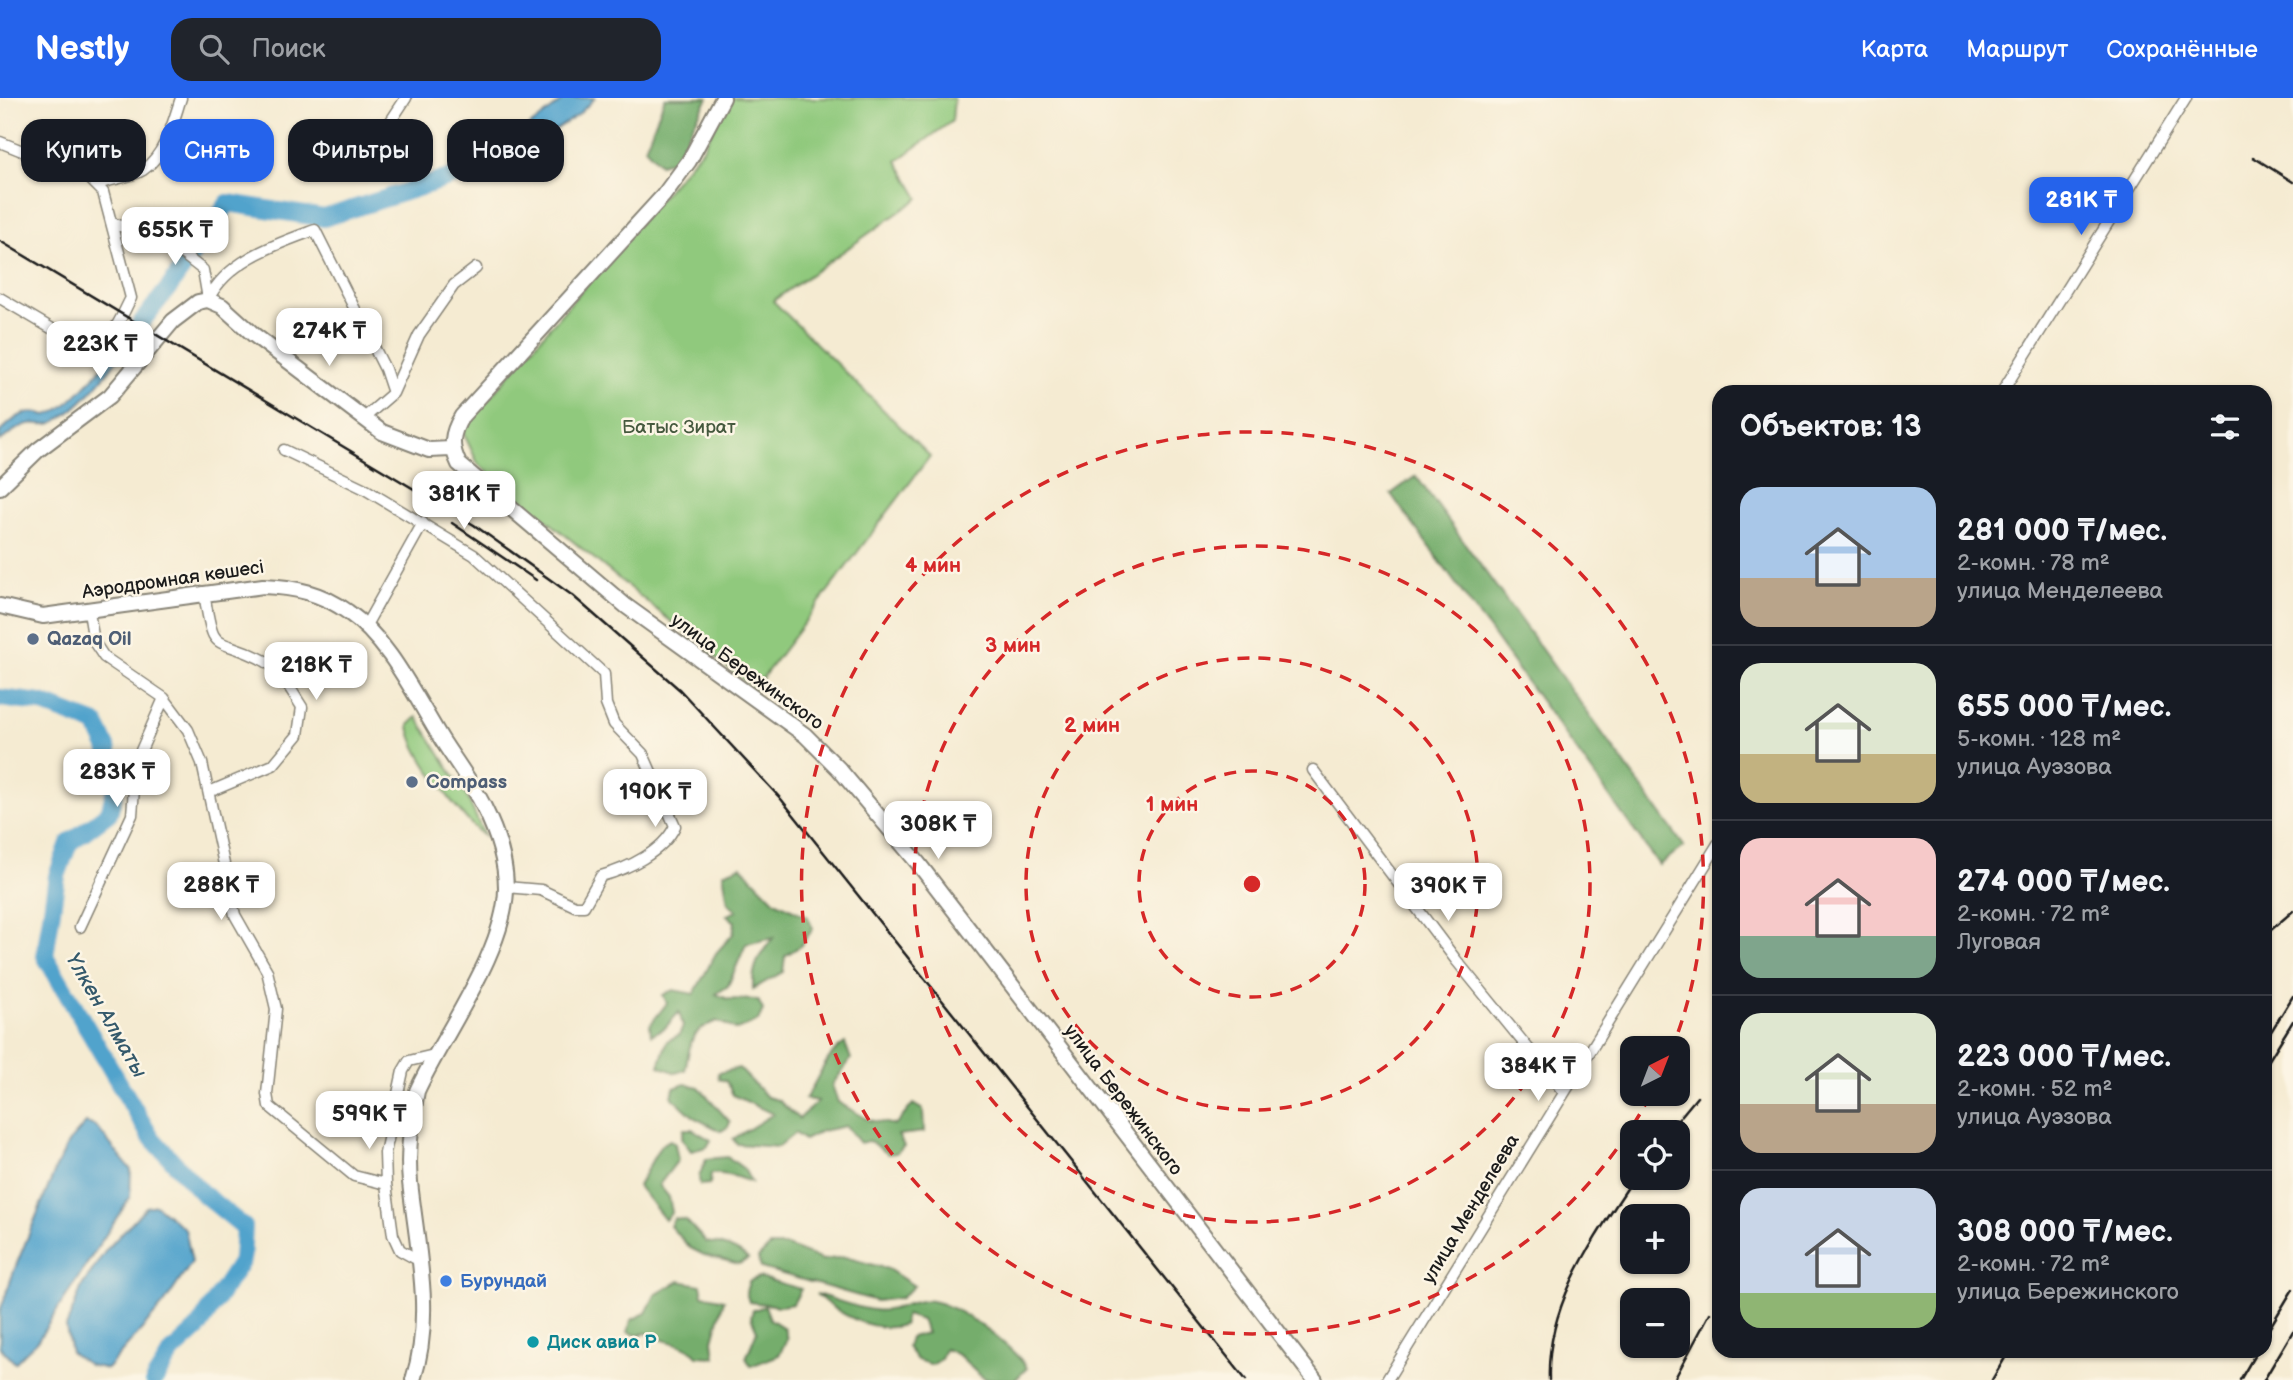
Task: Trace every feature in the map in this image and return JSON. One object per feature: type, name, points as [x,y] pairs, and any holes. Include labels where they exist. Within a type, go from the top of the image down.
[{"type":"main road","points":[[0,487],[38,450],[110,396],[173,321],[198,302],[208,300],[222,306],[254,335],[382,432],[429,450],[452,449],[453,434],[462,416],[663,196],[689,161],[723,98]]},
{"type":"main road","name":"улица Бережинского","points":[[452,449],[458,464],[626,606],[805,735],[839,769],[926,874],[1315,1380]]},
{"type":"main road","name":"Аэродромная көшесі","points":[[0,606],[43,616],[89,612],[204,592],[263,586],[287,587],[326,598],[365,627],[399,673],[484,806],[499,843],[506,887],[493,944],[417,1091],[410,1139],[410,1180],[420,1261],[424,1325],[413,1380]]},
{"type":"street","points":[[96,186],[142,170],[157,156],[169,134],[181,98]]},
{"type":"street","points":[[392,119],[406,98]]},
{"type":"street","points":[[2006,385],[2186,98]]},
{"type":"street","points":[[0,142],[89,178],[103,192],[131,298],[108,339],[97,348],[83,347],[0,298]]},
{"type":"street","points":[[112,223],[166,241],[203,270],[208,300]]},
{"type":"street","points":[[208,300],[219,281],[247,261],[274,246],[315,230],[385,369],[393,393]]},
{"type":"street","points":[[364,418],[393,393],[419,335],[454,285],[476,268]]},
{"type":"street","points":[[284,450],[363,488],[474,555],[604,674],[606,704],[614,724],[643,754],[676,826],[671,835],[619,871],[601,876],[584,906],[575,906],[541,890],[506,887]]},
{"type":"street","points":[[365,627],[423,523]]},
{"type":"street","points":[[204,592],[210,633],[217,642],[266,662],[283,678],[302,707],[298,735],[273,765],[209,792]]},
{"type":"street","points":[[89,612],[94,642],[104,657],[164,698],[188,730],[202,763],[235,915],[267,971],[276,1009],[267,1094],[269,1106],[354,1176],[386,1184]]},
{"type":"street","points":[[80,927],[132,815],[136,762],[164,698]]},
{"type":"street","points":[[1313,770],[1456,960],[1563,1091]]},
{"type":"street","name":"улица Менделеева","points":[[1387,1380],[1712,854]]},
{"type":"street","points":[[420,1261],[400,1250],[393,1235],[385,1153],[402,1071],[409,1061],[418,1056],[434,1055]]},
{"type":"green space","points":[[665,98],[708,98],[674,160],[660,164],[645,148]]},
{"type":"green space","name":"Батыс Зират","points":[[727,98],[954,98],[952,121],[897,161],[919,198],[773,301],[930,456],[754,689],[478,464],[462,430],[704,147]]},
{"type":"green space","points":[[1416,476],[1684,846],[1659,865],[1391,494]]},
{"type":"green space","points":[[417,717],[468,799],[485,837],[452,801],[428,768],[412,737],[409,725]]},
{"type":"green space","points":[[741,866],[775,901],[808,917],[813,929],[800,946],[785,956],[783,972],[753,989],[757,962],[773,938],[746,944],[728,986],[716,994],[728,999],[758,1000],[763,1010],[758,1021],[737,1030],[717,1021],[707,1025],[692,1040],[685,1070],[676,1073],[659,1066],[667,1041],[679,1035],[683,1026],[679,1012],[665,1028],[651,1035],[650,1025],[667,1003],[663,995],[673,990],[694,994],[716,953],[733,934],[735,922],[727,915],[737,911],[728,903],[723,873]]},
{"type":"green space","points":[[845,1043],[851,1059],[832,1085],[838,1102],[869,1120],[896,1125],[913,1104],[923,1110],[924,1132],[898,1135],[904,1146],[896,1153],[888,1154],[869,1141],[860,1143],[846,1126],[822,1131],[804,1140],[795,1133],[778,1147],[737,1144],[733,1139],[773,1114],[733,1095],[726,1081],[719,1079],[718,1073],[739,1068],[767,1097],[778,1100],[799,1119],[818,1101],[805,1099],[827,1061]]},
{"type":"green space","points":[[685,1084],[699,1087],[730,1122],[728,1127],[721,1131],[695,1118],[672,1097],[674,1088]]},
{"type":"green space","points":[[684,1129],[692,1129],[711,1140],[707,1147],[691,1151],[682,1138]]},
{"type":"green space","points":[[670,1140],[675,1144],[678,1160],[659,1185],[669,1197],[672,1212],[665,1220],[638,1186],[660,1146]]},
{"type":"green space","points":[[728,1157],[744,1169],[751,1182],[727,1175],[711,1174],[710,1184],[700,1185],[699,1177],[706,1159]]},
{"type":"green space","points":[[674,1218],[686,1220],[706,1242],[729,1247],[748,1259],[739,1264],[704,1255],[690,1248],[670,1226]]},
{"type":"green space","points":[[770,1246],[787,1246],[822,1260],[845,1257],[888,1269],[914,1286],[901,1298],[876,1301],[761,1268],[758,1258]]},
{"type":"green space","points":[[759,1277],[801,1289],[793,1304],[780,1306],[749,1302],[746,1292],[749,1281]]},
{"type":"green space","points":[[679,1281],[701,1285],[703,1295],[724,1300],[713,1340],[715,1357],[697,1356],[687,1348],[647,1333],[636,1335],[628,1332],[631,1320],[646,1313],[655,1295]]},
{"type":"green space","points":[[816,1294],[874,1310],[886,1310],[921,1301],[947,1306],[995,1336],[1027,1368],[1015,1380],[986,1379],[958,1355],[945,1349],[941,1359],[932,1365],[917,1360],[907,1347],[910,1337],[927,1333],[921,1320],[906,1315],[903,1325],[880,1327],[846,1315]]},
{"type":"green space","points":[[765,1306],[770,1319],[784,1328],[787,1339],[779,1355],[751,1366],[746,1358],[757,1331],[751,1317],[753,1310]]},
{"type":"water","points":[[566,98],[595,98],[564,124],[564,119],[539,119]]},
{"type":"water","points":[[130,333],[135,337],[78,405],[55,422],[25,425],[0,441],[0,432],[21,415],[32,412],[46,415],[67,403],[91,380]]},
{"type":"water","points":[[86,1123],[96,1126],[131,1170],[130,1197],[38,1340],[15,1363],[0,1347],[0,1311],[56,1168],[68,1143]]},
{"type":"water","points":[[156,1205],[185,1229],[192,1262],[164,1304],[107,1369],[89,1365],[71,1353],[66,1327],[82,1286],[106,1250],[146,1207]]},
{"type":"waterway","name":"Үлкен Алматы","points":[[118,352],[170,286],[228,203],[324,218],[447,179]]},
{"type":"waterway","name":"Үлкен Алматы","points":[[0,698],[41,703],[96,724],[107,747],[115,790],[109,813],[69,843],[57,876],[45,956],[150,1136],[201,1192],[244,1227],[242,1260],[198,1328],[172,1352],[154,1380]]},
{"type":"railway","points":[[2253,157],[2293,182]]},
{"type":"railway","points":[[0,241],[474,525],[573,596],[680,690],[781,799],[1246,1380]]},
{"type":"railway","points":[[452,523],[536,580]]},
{"type":"railway","points":[[2272,929],[2293,911]]},
{"type":"railway","points":[[2272,1030],[2293,996]]},
{"type":"railway","points":[[2272,1055],[2293,1021]]},
{"type":"railway","points":[[1678,1120],[1697,1097]]},
{"type":"railway","points":[[1549,1380],[1550,1352],[1564,1299],[1575,1273],[1626,1190]]},
{"type":"railway","points":[[2272,1324],[2293,1289]]},
{"type":"railway","points":[[1674,1380],[1710,1313]]},
{"type":"railway","points":[[2264,1380],[2293,1331]]},
{"type":"railway","points":[[1992,1380],[2005,1358]]},
{"type":"railway","points":[[2240,1380],[2253,1358]]},
{"type":"place","name":"Qazaq Oil","points":[[33,639]]},
{"type":"place","name":"Compass","points":[[412,782]]},
{"type":"place","name":"Бурундай","points":[[446,1281]]},
{"type":"place","name":"Диск авиа Р","points":[[533,1342]]}]
